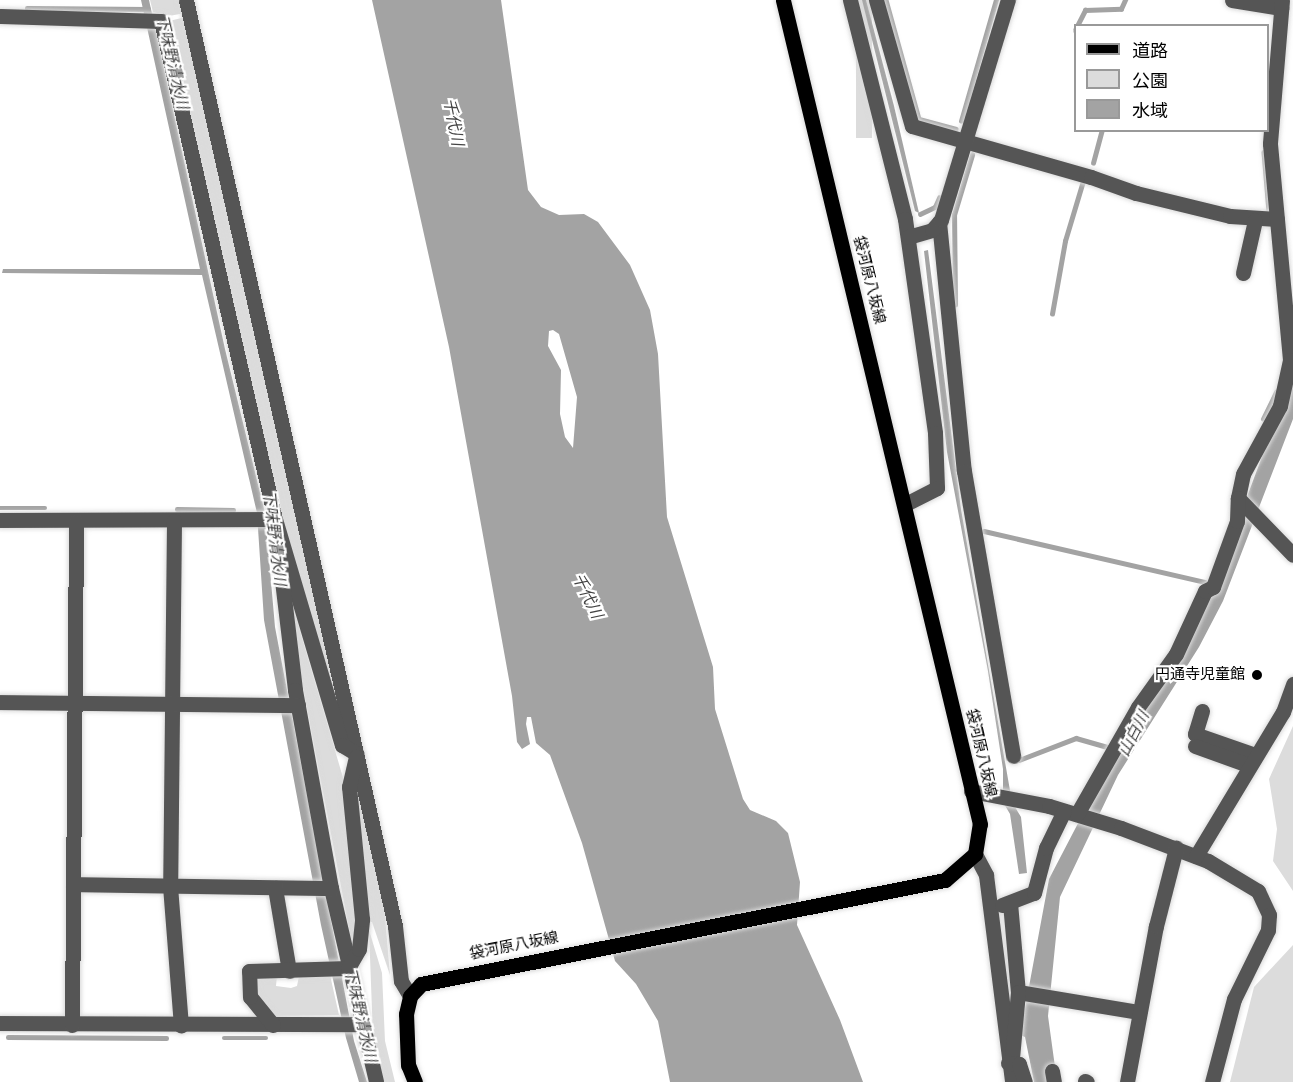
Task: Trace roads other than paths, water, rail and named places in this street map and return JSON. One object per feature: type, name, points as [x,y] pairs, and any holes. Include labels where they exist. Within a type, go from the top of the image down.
[{"type":"main road","name":"袋河原八坂線","points":[[410,996],[421,984],[945,880],[972,858],[980,824],[970,791],[906,504],[783,0]]},
{"type":"main road","points":[[410,996],[405,1034],[415,1082]]},
{"type":"street","points":[[186,0],[395,926],[401,981],[410,996]]},
{"type":"street","points":[[850,0],[908,237],[940,482],[937,489],[906,504]]},
{"type":"street","points":[[876,0],[912,126],[1136,194],[1255,220],[1277,219]]},
{"type":"street","points":[[908,237],[932,230],[939,222],[967,142],[1008,0]]},
{"type":"street","points":[[990,907],[1010,903],[1034,892],[1046,848],[1073,813],[1138,707],[1176,654],[1205,591],[1213,587],[1237,521],[1244,474],[1280,406],[1288,379],[1288,332],[1270,144],[1271,81],[1281,4],[1232,0]]},
{"type":"street","points":[[0,16],[160,21],[275,519],[342,744],[357,754]]},
{"type":"street","points":[[1243,273],[1255,220]]},
{"type":"street","points":[[939,222],[964,471],[1013,756]]},
{"type":"street","points":[[1240,500],[1260,517],[1293,555]]},
{"type":"street","points":[[0,520],[76,522],[275,519]]},
{"type":"street","points":[[275,519],[298,705],[331,888],[360,1024],[376,1082]]},
{"type":"street","points":[[174,521],[170,886],[181,1026]]},
{"type":"street","points":[[72,1025],[76,522]]},
{"type":"street","points":[[1196,856],[1251,760],[1283,712],[1293,684]]},
{"type":"street","points":[[0,702],[298,705]]},
{"type":"street","points":[[1202,711],[1195,734],[1251,760]]},
{"type":"street","points":[[1196,746],[1251,760]]},
{"type":"street","points":[[348,968],[359,949],[362,920],[349,787],[357,754]]},
{"type":"street","points":[[970,791],[1097,820],[1196,856],[1258,891],[1269,915],[1263,945],[1234,999],[1212,1082]]},
{"type":"street","points":[[1127,1082],[1139,1012],[1176,848]]},
{"type":"street","points":[[972,858],[986,875],[1012,1082]]},
{"type":"street","points":[[73,884],[331,888]]},
{"type":"street","points":[[275,888],[289,971]]},
{"type":"street","points":[[1008,1063],[1014,1055],[1022,993],[1010,903]]},
{"type":"street","points":[[273,1025],[250,997],[249,971],[348,968]]},
{"type":"street","points":[[1022,993],[1139,1012]]},
{"type":"street","points":[[0,1023],[181,1026],[360,1024]]},
{"type":"street","points":[[1008,1063],[1019,1064],[1025,1082]]},
{"type":"water","points":[[141,0],[149,0],[225,349],[265,513],[275,627],[354,1041],[367,1082],[359,1082],[346,1038],[321,925],[264,620],[257,513],[202,275],[2,273],[3,269],[200,269]]},
{"type":"water","name":"千代川","points":[[372,0],[501,0],[528,190],[541,207],[559,215],[584,214],[598,222],[630,265],[650,310],[658,354],[667,517],[713,667],[715,709],[743,799],[750,810],[776,821],[788,833],[800,882],[797,925],[840,1020],[863,1082],[670,1082],[658,1021],[636,984],[615,961],[582,843],[550,755],[536,743],[531,717],[527,717],[526,724],[530,744],[522,749],[517,742],[512,696],[449,347]],"holes":[[[553,330],[559,334],[577,397],[573,448],[565,437],[560,414],[561,370],[548,346],[549,331]]]},
{"type":"water","points":[[862,0],[866,0],[919,213],[915,211]]},
{"type":"water","points":[[928,250],[961,509],[1012,802],[1021,817],[1027,873],[1019,874],[1010,814],[1003,802],[1003,769],[988,671],[947,452],[924,251]]},
{"type":"water","name":"山白川","points":[[1293,374],[1293,419],[1223,601],[1199,647],[1118,775],[1060,897],[1048,1016],[1055,1067],[1048,1082],[1034,1082],[1025,1037],[1020,1035],[1049,879],[1111,760],[1157,687],[1242,510]]},
{"type":"waterway","points":[[886,0],[919,119],[956,129]]},
{"type":"waterway","points":[[961,121],[996,0]]},
{"type":"waterway","points":[[1078,24],[1085,10],[1121,9],[1125,0]]},
{"type":"waterway","points":[[27,8],[148,9]]},
{"type":"waterway","points":[[1093,163],[1101,132]]},
{"type":"waterway","points":[[1264,152],[1269,212]]},
{"type":"waterway","points":[[955,305],[954,215],[972,155]]},
{"type":"waterway","points":[[1052,314],[1065,241],[1083,181]]},
{"type":"waterway","points":[[920,214],[935,207],[939,198]]},
{"type":"waterway","points":[[1263,419],[1276,392]]},
{"type":"waterway","points":[[0,508],[45,508]]},
{"type":"waterway","points":[[177,509],[233,510]]},
{"type":"waterway","points":[[984,531],[1205,582]]},
{"type":"waterway","name":"山白川","points":[[1019,760],[1076,738],[1110,748]]},
{"type":"waterway","points":[[8,1037],[166,1038]]},
{"type":"waterway","points":[[224,1038],[266,1038]]},
{"type":"place","name":"円通寺児童館","points":[[1257,675]]},
{"type":"water label","name":"下味野清水川","points":[[172,62]]},
{"type":"water label","name":"下味野清水川","points":[[274,538]]},
{"type":"water label","name":"下味野清水川","points":[[360,1015]]}]
